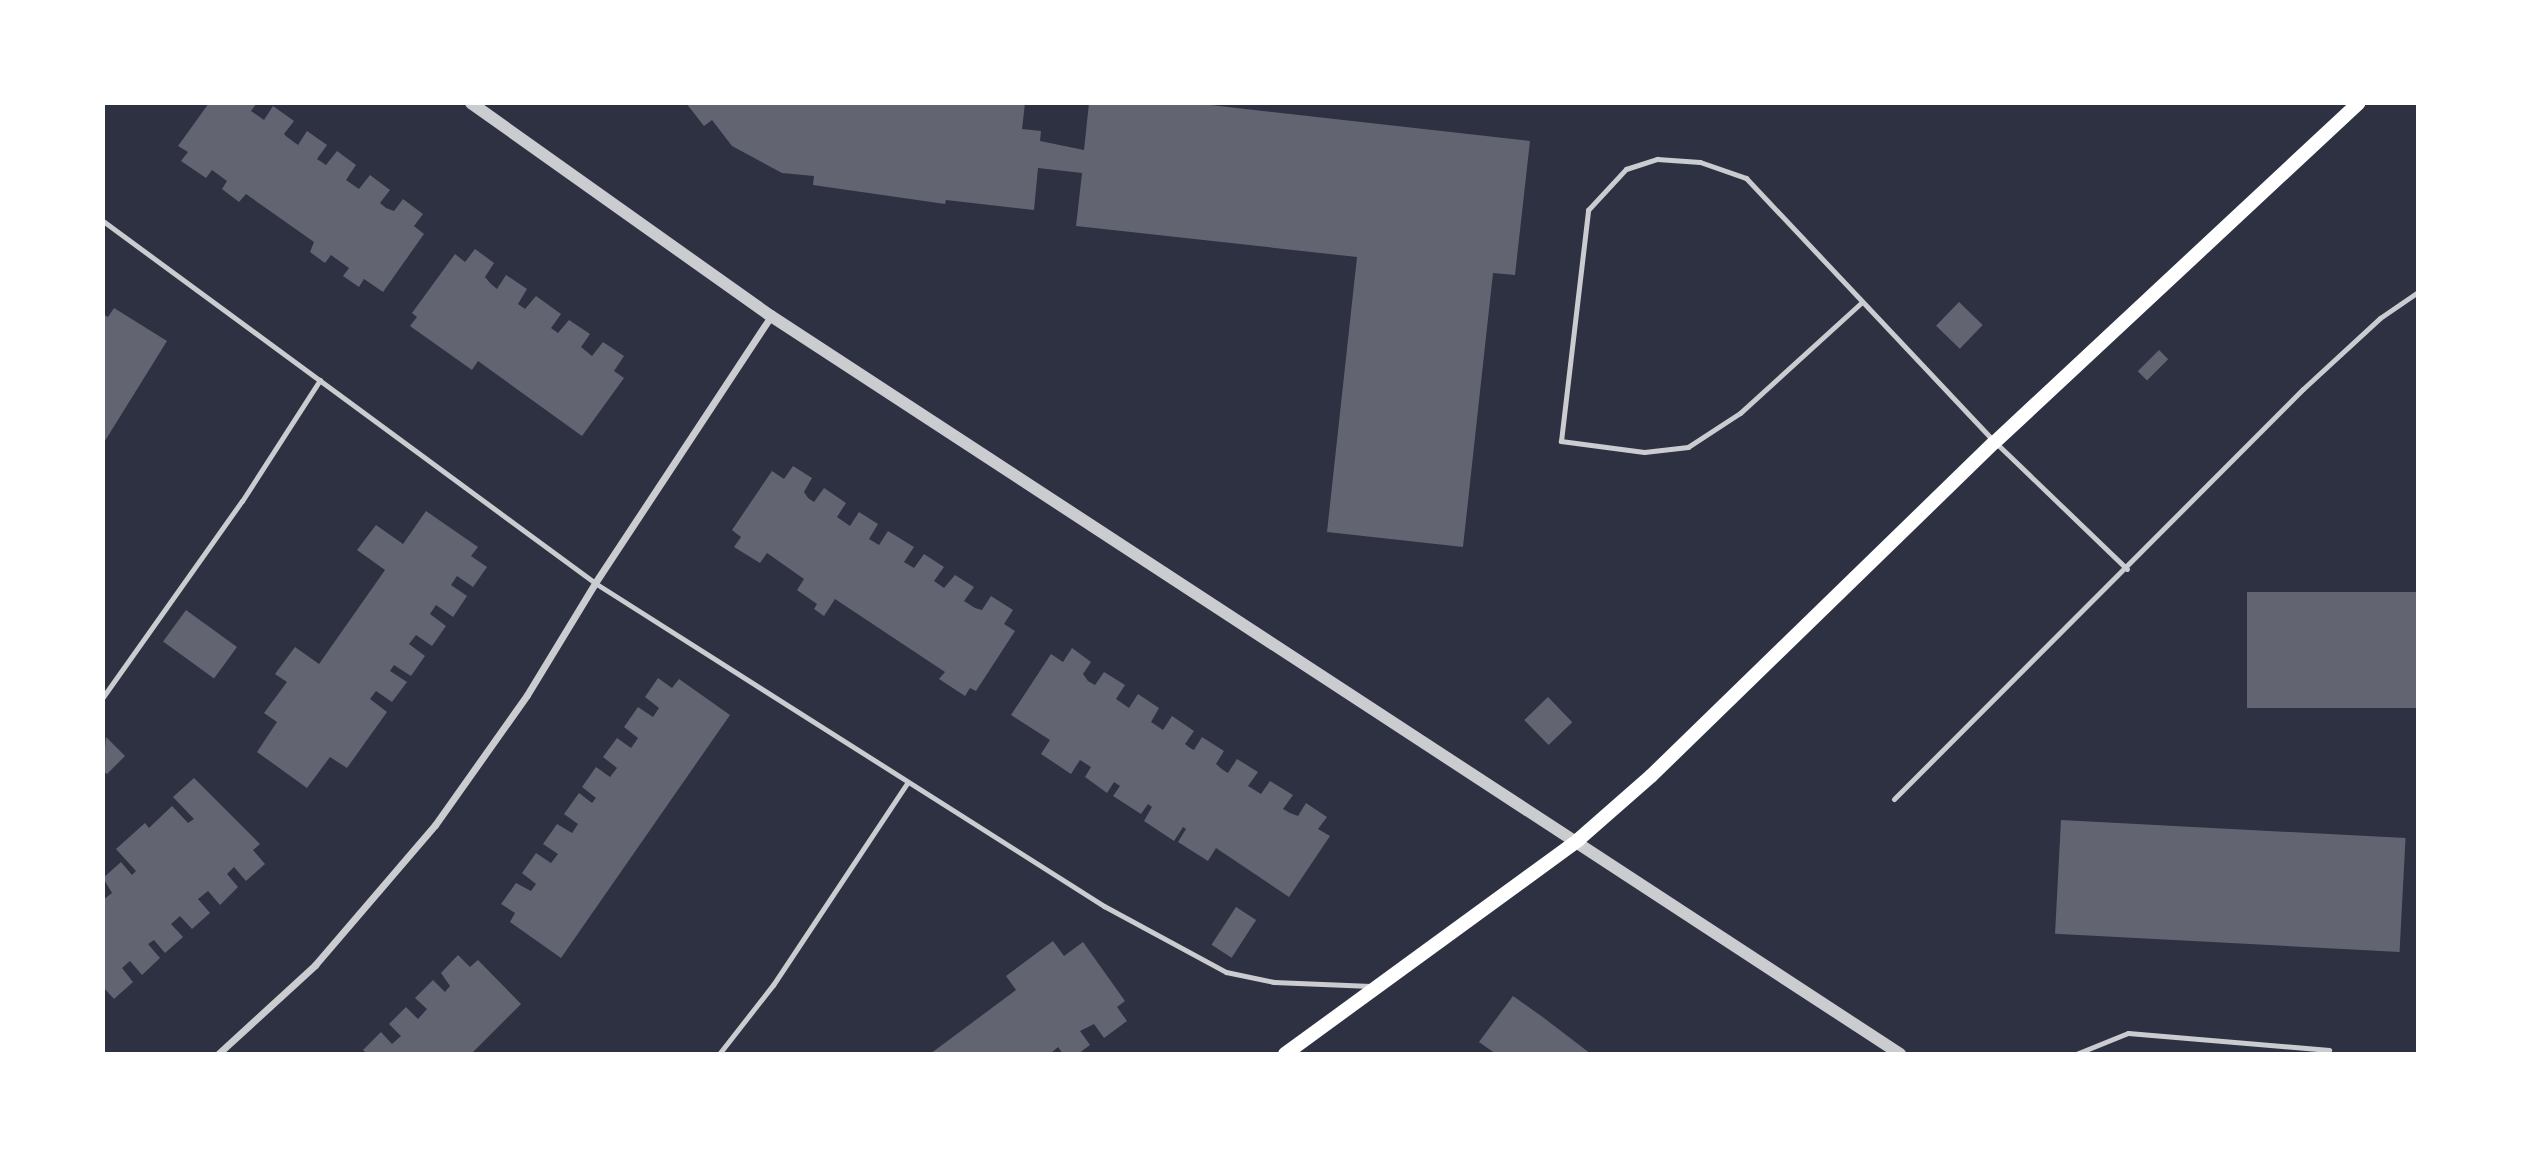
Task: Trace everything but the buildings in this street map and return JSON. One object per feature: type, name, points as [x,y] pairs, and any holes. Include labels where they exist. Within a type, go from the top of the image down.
[{"type":"main road","points":[[1285,1054],[1578,840],[1738,694],[1995,442],[2359,103]]},
{"type":"street","points":[[471,103],[771,316],[1224,614],[1578,840],[1900,1054]]},
{"type":"street","points":[[218,1054],[315,965],[435,825],[527,695],[595,583],[771,316]]},
{"type":"lane","points":[[1862,302],[1740,413],[1688,447],[1644,452],[1561,441],[1588,210],[1626,169],[1657,159],[1700,162],[1746,178],[1995,442],[2127,569]]},
{"type":"lane","points":[[103,221],[595,583],[1104,906],[1226,972],[1274,982],[1377,987]]},
{"type":"lane","points":[[1894,799],[2127,569],[2303,389],[2380,318],[2418,292]]},
{"type":"lane","points":[[103,697],[242,501],[320,380]]},
{"type":"lane","points":[[719,1054],[773,985],[907,783]]},
{"type":"lane","points":[[2076,1054],[2128,1033],[2329,1050]]}]
